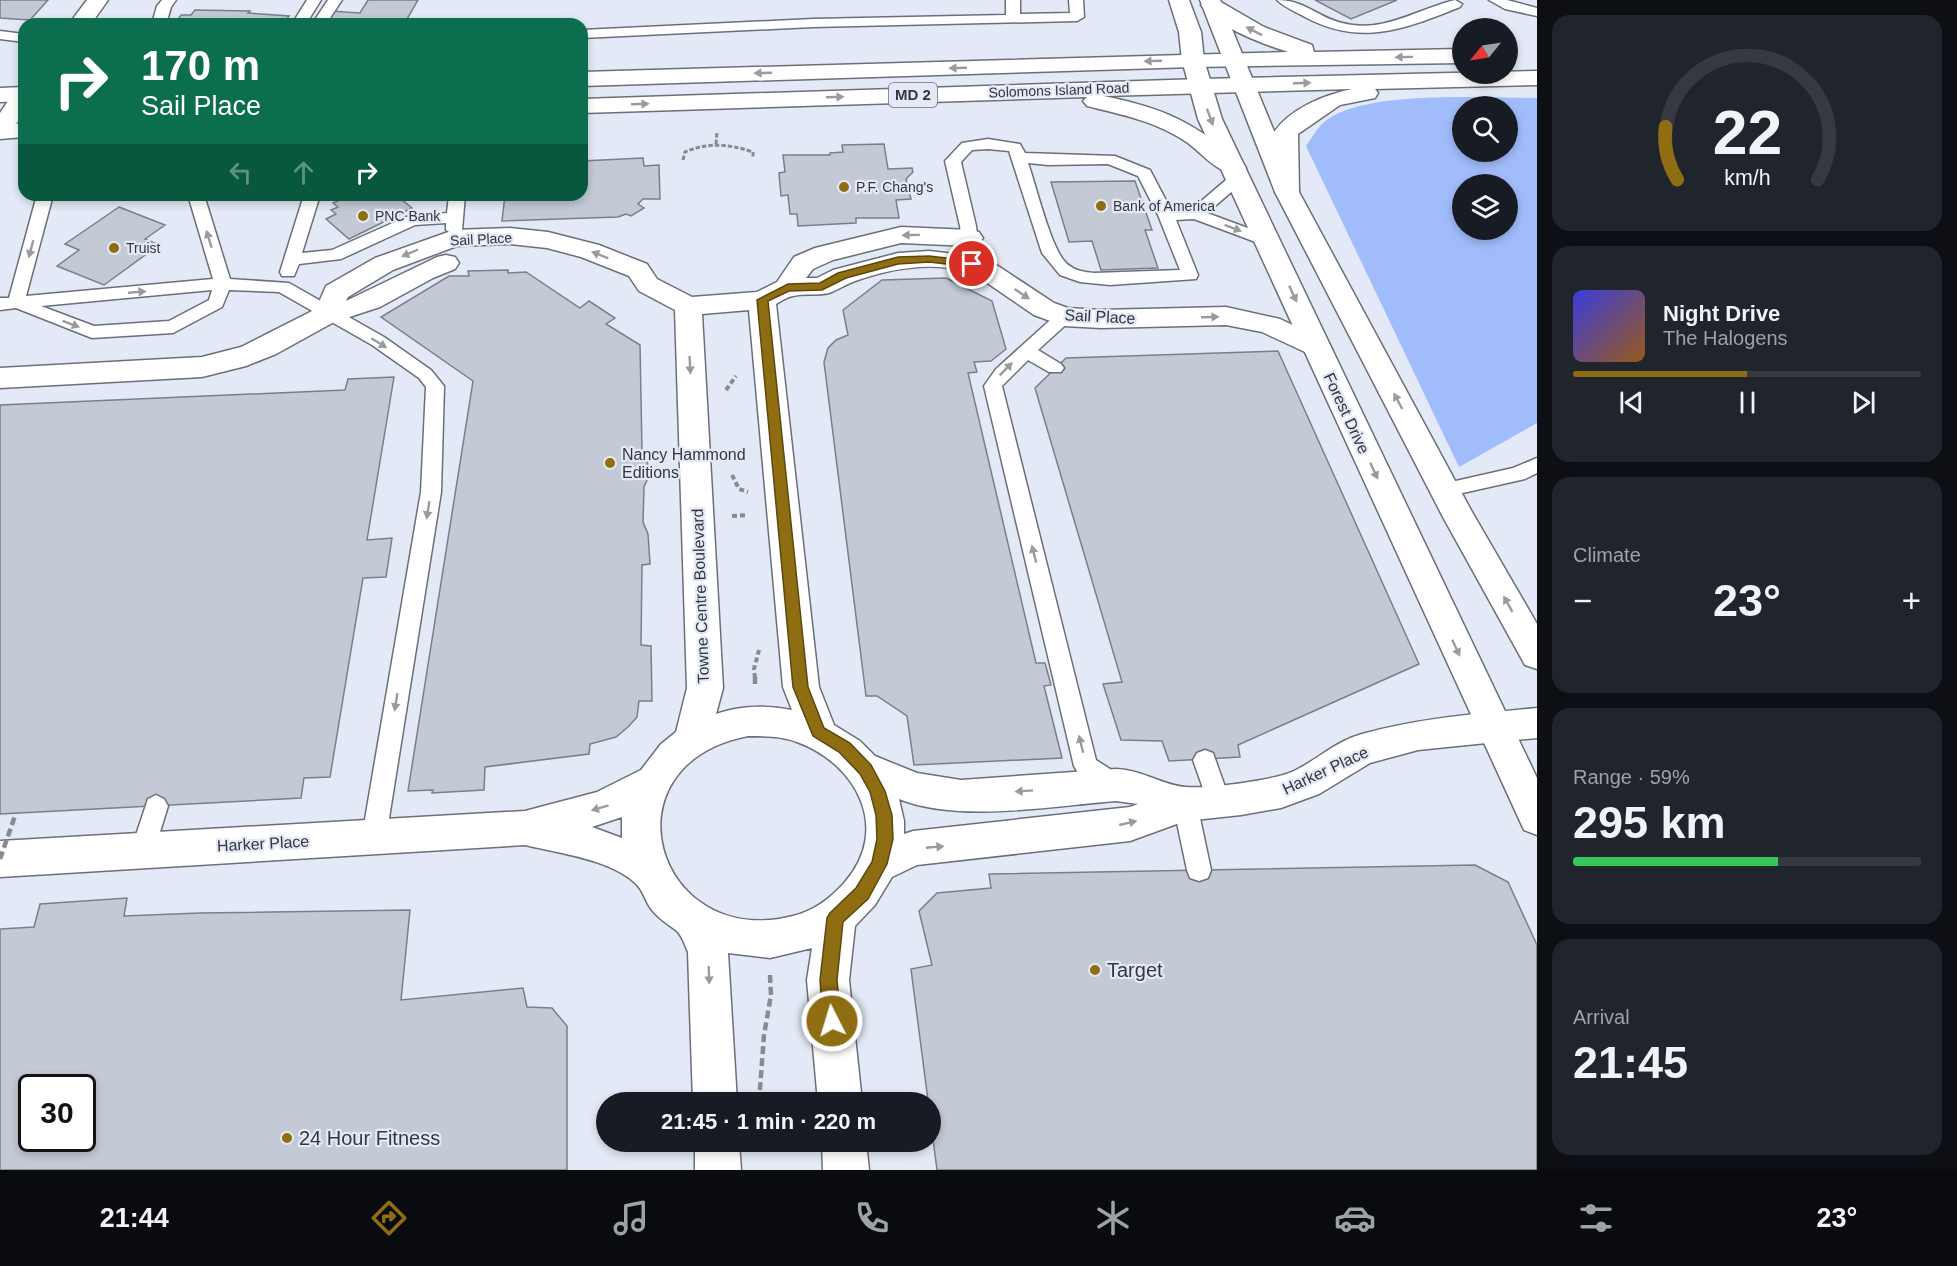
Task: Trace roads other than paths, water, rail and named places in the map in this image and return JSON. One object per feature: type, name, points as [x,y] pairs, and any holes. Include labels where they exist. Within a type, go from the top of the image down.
[{"type":"main road","points":[[84,18],[98,0]]},
{"type":"main road","name":"Forest Drive","points":[[1179,0],[1190,33],[1197,73],[1210,119],[1237,172],[1493,728],[1537,818]]},
{"type":"main road","points":[[1211,3],[1229,18],[1270,40],[1329,58]]},
{"type":"main road","points":[[1211,3],[1287,192],[1445,490],[1537,655]]},
{"type":"main road","name":"Solomons Island Road","points":[[588,106],[1055,92],[1197,73],[1232,59],[1452,56]]},
{"type":"main road","name":"Solomons Island Road","points":[[588,79],[1197,73],[1243,85],[1537,78]]},
{"type":"main road","points":[[1287,192],[1286,132],[1303,118],[1333,100],[1434,79]]},
{"type":"main road","points":[[1055,92],[1150,114],[1176,125],[1198,139],[1237,172]]},
{"type":"main road","points":[[0,95],[18,94]]},
{"type":"main road","points":[[0,131],[18,103]]},
{"type":"main road","points":[[0,131],[18,130]]},
{"type":"main road","name":"Sail Place","points":[[328,314],[336,292],[454,228],[590,250],[638,270],[648,285],[688,306],[822,286],[842,276],[898,261],[929,259],[972,264],[986,270],[1044,309],[1064,317],[1101,319],[1226,316],[1270,325],[1318,349]]},
{"type":"main road","points":[[819,732],[801,687],[775,294],[803,263],[824,254],[871,241],[901,236],[970,238]]},
{"type":"main road","name":"Sail Place","points":[[0,378],[202,367],[229,363],[274,344],[328,314],[360,305],[424,270],[447,262],[471,259],[540,260],[589,271],[623,287],[648,285]]},
{"type":"main road","name":"Towne Centre Boulevard","points":[[688,306],[705,688],[692,740]]},
{"type":"main road","points":[[754,720],[787,722],[819,732],[845,748],[866,770],[877,791],[884,815],[885,839],[879,864],[862,894],[836,918],[802,933],[765,939],[728,935],[693,920],[667,898],[649,871],[641,841],[642,811],[652,782],[669,758],[692,740],[722,726],[754,720]]},
{"type":"main road","name":"Harker Place","points":[[879,864],[913,848],[1130,824],[1201,802],[1281,792],[1305,783],[1360,750],[1418,735],[1537,723]]},
{"type":"main road","name":"Harker Place","points":[[866,770],[915,789],[961,796],[1116,785],[1133,786],[1201,802]]},
{"type":"main road","name":"Harker Place","points":[[0,859],[525,828],[605,807],[652,782]]},
{"type":"main road","name":"Harker Place","points":[[525,828],[613,852],[649,871]]},
{"type":"main road","points":[[836,918],[828,980],[839,1092]]},
{"type":"main road","points":[[693,920],[708,950],[715,1092]]},
{"type":"main road","points":[[717,1152],[718,1170]]},
{"type":"main road","points":[[845,1152],[846,1170]]},
{"type":"lane","points":[[161,18],[164,6],[169,0]]},
{"type":"lane","points":[[303,18],[314,0]]},
{"type":"lane","points":[[323,18],[335,0]]},
{"type":"lane","points":[[1013,0],[1013,18]]},
{"type":"lane","points":[[588,34],[824,23],[1077,17],[1076,0]]},
{"type":"lane","points":[[1284,0],[1332,24],[1362,30],[1400,26],[1455,4]]},
{"type":"lane","points":[[1496,0],[1510,6],[1537,12]]},
{"type":"lane","points":[[0,36],[18,38]]},
{"type":"lane","points":[[986,270],[971,252],[953,161],[967,146],[988,144],[1015,147],[1050,253],[1056,264],[1068,273],[1086,278],[1190,275],[1166,215],[1144,173],[1110,159],[1048,160],[1019,157]]},
{"type":"lane","points":[[1196,214],[1237,172]]},
{"type":"lane","points":[[8,304],[43,201]]},
{"type":"lane","points":[[8,304],[92,332],[173,327],[216,303],[223,284],[198,201]]},
{"type":"lane","points":[[283,287],[310,201]]},
{"type":"lane","points":[[292,259],[335,255],[412,220],[454,228],[456,201]]},
{"type":"lane","points":[[1166,215],[1196,214],[1269,242]]},
{"type":"lane","points":[[8,304],[223,284],[283,287],[378,342],[425,374],[435,387],[431,492],[374,837]]},
{"type":"lane","points":[[1064,317],[1002,373],[993,386],[1086,765],[1116,785]]},
{"type":"lane","points":[[1026,351],[1055,368]]},
{"type":"lane","points":[[1445,490],[1518,474],[1537,465]]},
{"type":"lane","points":[[1199,870],[1204,759]]},
{"type":"lane","points":[[143,850],[156,806]]},
{"type":"place","name":"P.F. Chang's","points":[[844,187]]},
{"type":"place","name":"Bank of America","points":[[1101,206]]},
{"type":"place","name":"PNC Bank","points":[[363,216]]},
{"type":"place","name":"Truist","points":[[114,248]]},
{"type":"place","name":"Nancy Hammond Editions","points":[[610,463]]},
{"type":"place","name":"Target","points":[[1095,970]]},
{"type":"place","name":"24 Hour Fitness","points":[[287,1138]]}]
